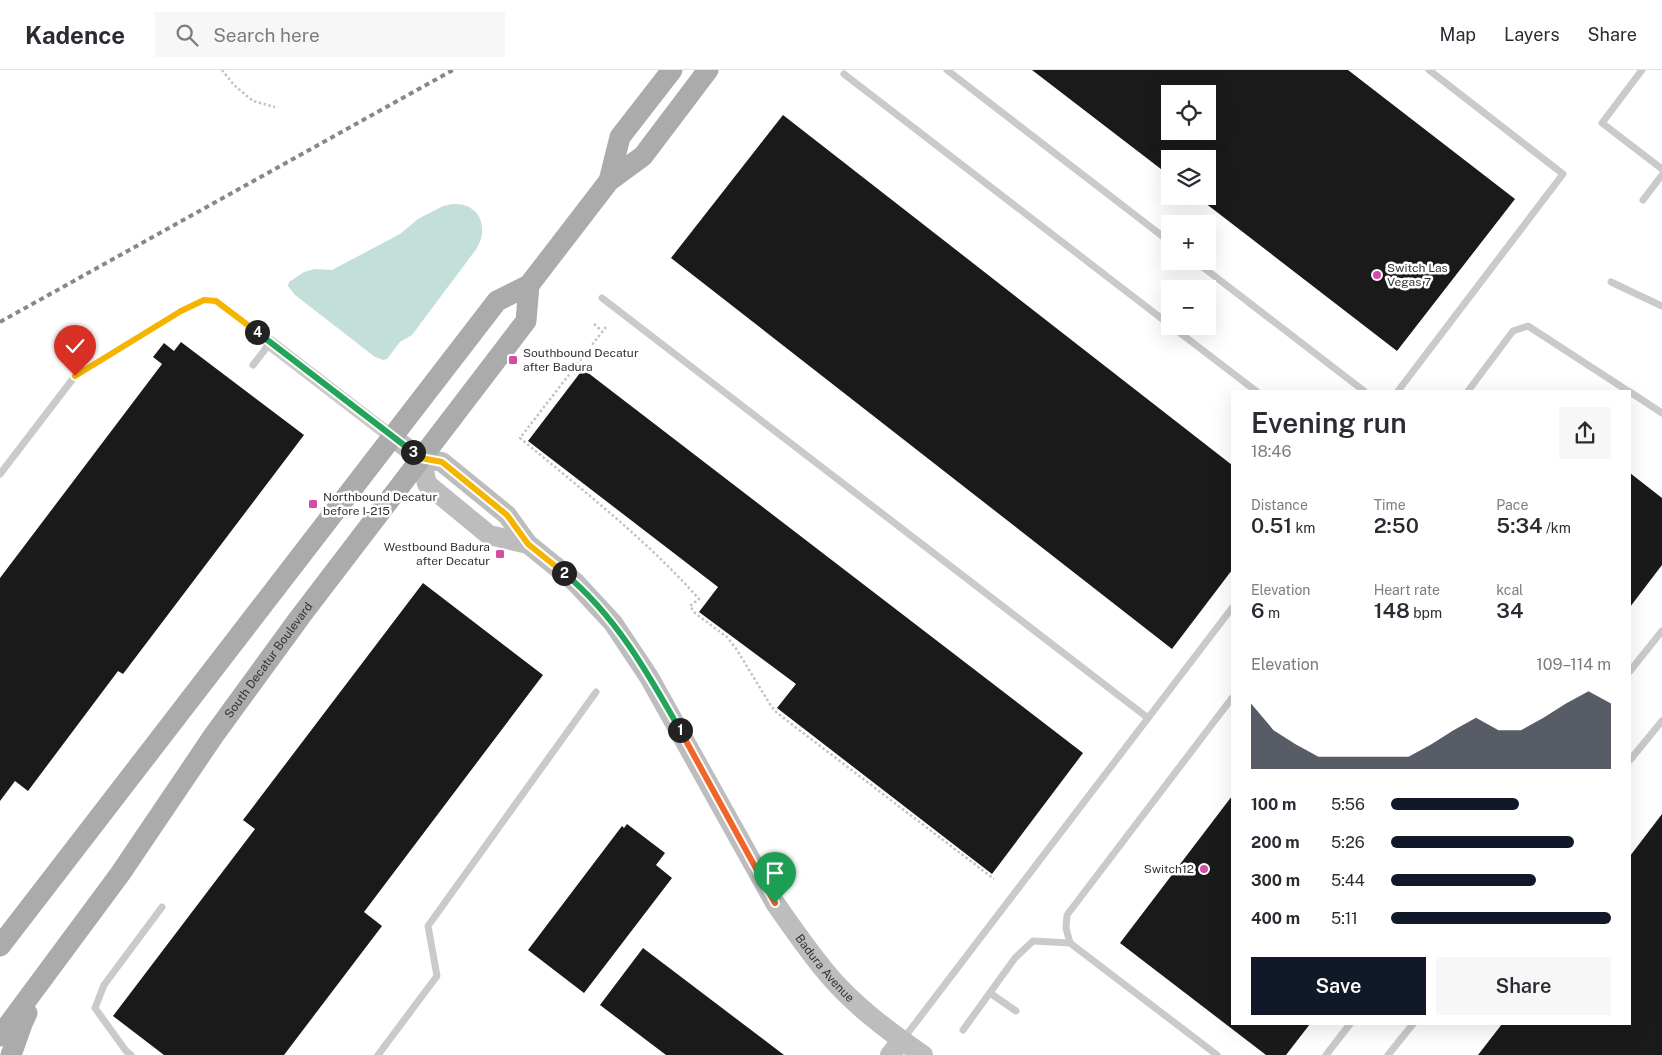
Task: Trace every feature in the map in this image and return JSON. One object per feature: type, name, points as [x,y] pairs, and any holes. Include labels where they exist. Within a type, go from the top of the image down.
[{"type":"main road","points":[[609,181],[620,136],[672,70]]},
{"type":"main road","points":[[0,946],[497,301],[529,285],[609,181],[643,156],[708,70]]},
{"type":"main road","name":"South Decatur Boulevard","points":[[0,1036],[120,874],[214,735],[300,617],[526,321],[529,285]]},
{"type":"main road","name":"Badura Avenue","points":[[392,437],[421,458],[442,462],[507,515],[528,544],[575,582],[613,623],[649,677],[775,903],[826,972],[864,1011],[896,1048],[923,1055]]},
{"type":"main road","name":"Badura Avenue","points":[[421,458],[427,484],[489,535],[528,544]]},
{"type":"main road","points":[[11,1055],[22,1024],[48,972]]},
{"type":"street","name":"Badura Avenue","points":[[270,343],[392,437]]},
{"type":"lane","points":[[947,70],[1161,235]]},
{"type":"lane","points":[[1399,390],[1563,174],[1429,70]]},
{"type":"lane","points":[[1642,70],[1602,123],[1662,169]]},
{"type":"lane","points":[[844,74],[1161,318]]},
{"type":"lane","points":[[1643,200],[1662,175]]},
{"type":"lane","points":[[1207,270],[1363,390]]},
{"type":"lane","points":[[1611,282],[1662,306]]},
{"type":"lane","points":[[602,298],[1148,718]]},
{"type":"lane","points":[[0,474],[75,376],[181,311],[204,300],[216,301],[270,343],[253,365]]},
{"type":"lane","points":[[1469,390],[1513,331],[1528,326],[1626,390]]},
{"type":"lane","points":[[1183,335],[1255,390]]},
{"type":"lane","points":[[1631,393],[1662,413]]},
{"type":"lane","points":[[896,1048],[1231,609]]},
{"type":"lane","points":[[1631,670],[1662,631]]},
{"type":"lane","points":[[378,1055],[436,976],[428,926],[596,692]]},
{"type":"lane","points":[[1070,943],[1066,928],[1067,915],[1231,699]]},
{"type":"lane","points":[[1631,759],[1662,721]]},
{"type":"lane","points":[[131,1055],[126,1051],[95,1008],[104,985],[162,907]]},
{"type":"lane","points":[[963,1030],[1015,958],[1032,941],[1070,943],[1217,1055]]},
{"type":"lane","points":[[990,993],[1016,1011]]},
{"type":"lane","points":[[1326,1055],[1349,1025]]},
{"type":"lane","points":[[1388,1055],[1412,1025]]},
{"type":"path","points":[[222,70],[234,85],[254,101],[275,107]]},
{"type":"path","points":[[594,324],[603,331]]},
{"type":"path","points":[[606,327],[520,438],[623,524],[673,569],[699,599],[690,606],[696,613],[727,636],[777,713],[994,879]]},
{"type":"shaded area","points":[[462,205],[476,212],[482,225],[481,240],[412,335],[400,342],[387,359],[383,360],[375,357],[295,295],[288,286],[289,282],[304,272],[315,269],[332,270],[400,234],[418,219],[443,206]]},
{"type":"building","name":"Switch Las Vegas 7","points":[[1032,70],[1348,70],[1515,199],[1397,351],[1208,205],[1216,205],[1216,150],[1161,150],[1161,169]]},
{"type":"building","points":[[783,115],[1231,464],[1231,571],[1172,649],[671,258]]},
{"type":"building","points":[[181,342],[304,435],[123,674],[118,671],[28,791],[15,781],[0,801],[0,578],[162,364],[153,357],[164,343],[174,351]]},
{"type":"building","points":[[583,369],[1083,753],[992,874],[777,708],[796,684],[699,612],[718,587],[528,441]]},
{"type":"building","points":[[1631,474],[1662,498],[1662,565],[1631,606]]},
{"type":"building","points":[[423,583],[543,675],[364,912],[382,926],[284,1055],[164,1055],[113,1016],[255,829],[243,820]]},
{"type":"building","name":"Switch12","points":[[1231,797],[1231,1025],[1309,1025],[1286,1055],[1266,1055],[1120,943]]},
{"type":"building","points":[[1662,814],[1662,1055],[1478,1055],[1501,1025],[1631,1025],[1631,855]]},
{"type":"building","points":[[627,824],[665,853],[656,865],[672,878],[584,993],[528,950],[622,826],[624,828]]},
{"type":"building","points":[[643,948],[784,1055],[666,1055],[600,1005]]},
{"type":"railway","points":[[0,322],[453,70]]},
{"type":"place","name":"Switch Las Vegas 7","points":[[1377,275]]},
{"type":"place","name":"Southbound Decatur after Badura","points":[[513,360]]},
{"type":"place","name":"Northbound Decatur before I-215","points":[[313,504]]},
{"type":"place","name":"Westbound Badura after Decatur","points":[[500,554]]},
{"type":"place","name":"Switch12","points":[[1204,869]]},
{"type":"route","points":[[75,376],[181,311],[204,300],[216,301],[421,458],[442,462],[507,515],[528,544],[575,582],[613,623],[649,677],[775,903]]}]
